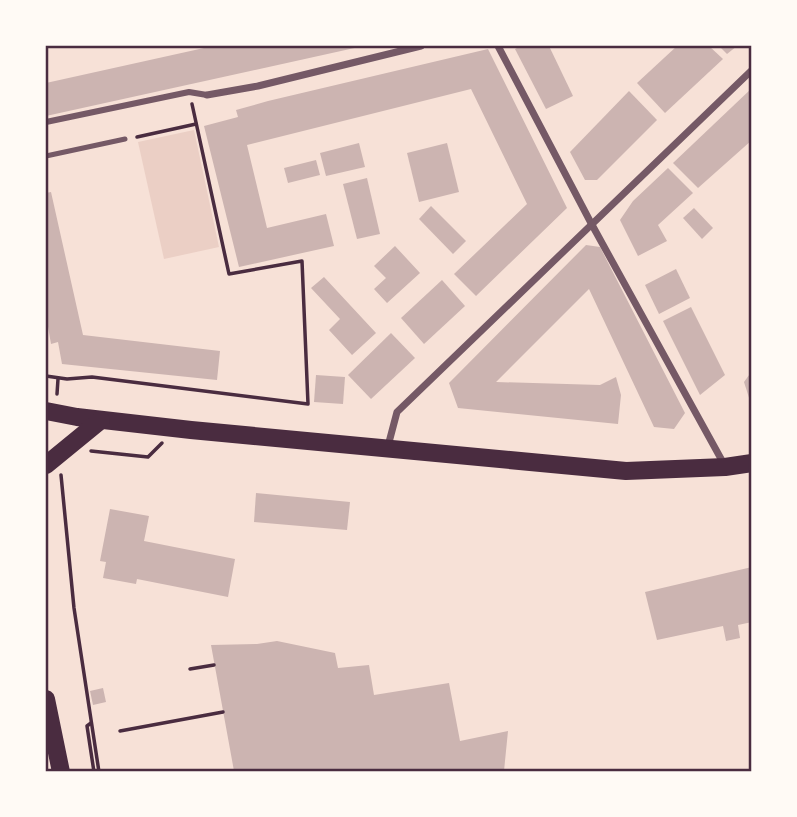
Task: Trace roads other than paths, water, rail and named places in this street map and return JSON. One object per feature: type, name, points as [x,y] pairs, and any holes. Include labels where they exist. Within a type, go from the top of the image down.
[{"type":"main road","points":[[46,411],[101,420],[626,471],[725,467],[751,463]]},
{"type":"main road","points":[[53,468],[101,420]]},
{"type":"main road","points":[[46,699],[61,772]]},
{"type":"street","points":[[46,122],[189,92],[207,95],[258,86],[421,46]]},
{"type":"street","points":[[498,46],[591,223],[725,467]]},
{"type":"street","points":[[388,448],[397,412],[751,70]]},
{"type":"lane","points":[[46,156],[125,139]]}]
